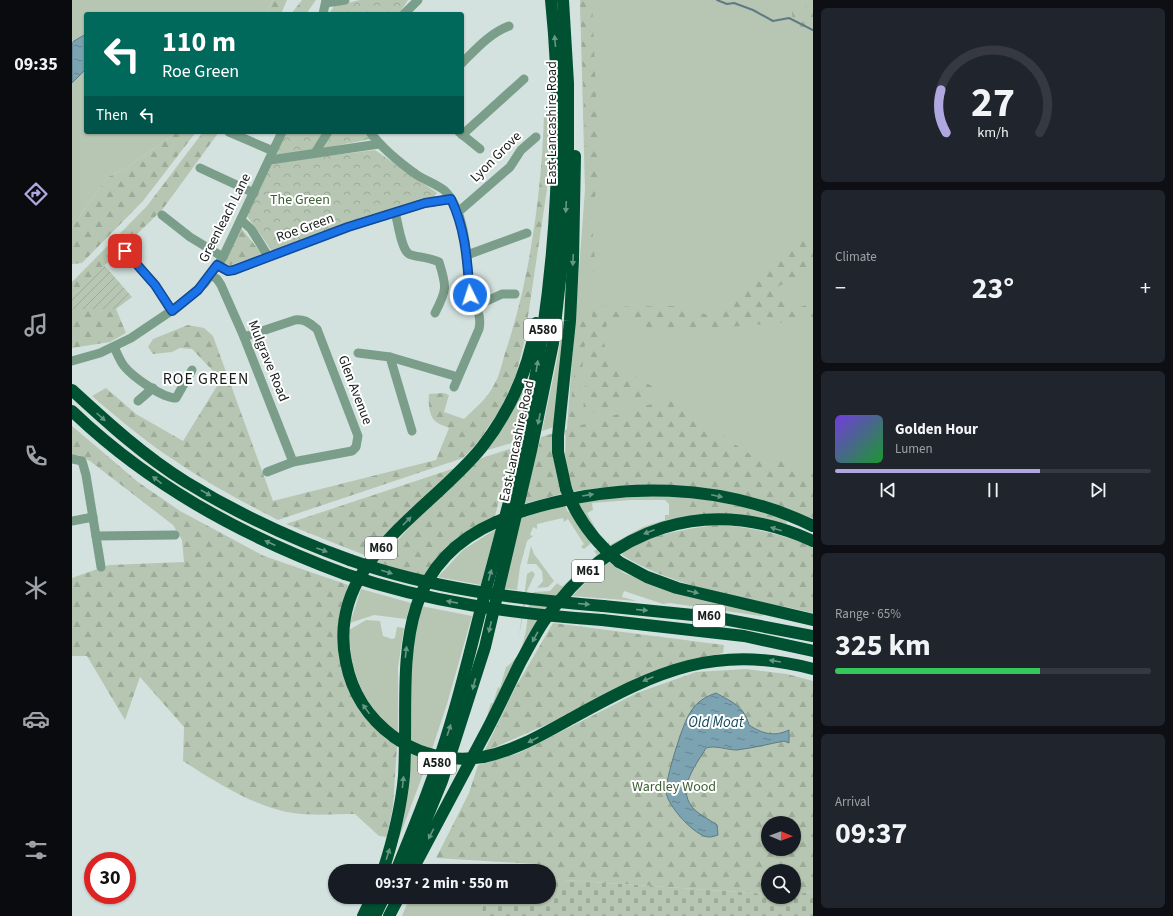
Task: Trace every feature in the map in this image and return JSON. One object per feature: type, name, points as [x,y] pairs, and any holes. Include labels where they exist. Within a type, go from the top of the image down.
[{"type":"highway","name":"East Lancashire Road","points":[[399,864],[430,784],[453,716],[513,486],[529,411],[550,272],[556,195],[558,84],[551,0]]},
{"type":"highway","name":"East Lancashire Road","points":[[408,864],[448,764],[487,641],[531,452],[553,343],[562,271],[566,208],[568,83],[563,0]]},
{"type":"highway","name":"M60","points":[[568,83],[572,103],[575,142],[575,221],[570,322],[558,425],[558,452],[566,489],[574,509],[586,528],[601,546],[619,562],[647,578],[677,588],[813,620]]},
{"type":"highway","name":"M60","points":[[556,195],[535,331],[519,384],[497,425],[481,447],[374,555],[361,574],[350,597],[343,637],[348,671],[354,689],[364,707],[378,724],[394,736],[415,749],[434,756],[458,759],[483,757],[518,747],[625,690],[680,667],[709,661],[742,658],[768,660],[813,669]]},
{"type":"highway","name":"M60","points":[[72,390],[112,426],[185,481],[253,520],[290,537],[350,560],[400,576],[464,590],[541,601],[713,616],[813,636]]},
{"type":"highway","name":"M60","points":[[72,411],[91,428],[168,489],[212,515],[302,558],[345,574],[389,588],[456,603],[500,610],[744,636],[813,651]]},
{"type":"highway","points":[[385,864],[397,821],[404,778],[405,667],[409,635],[416,609],[432,575],[446,556],[468,538],[496,522],[523,511],[561,500],[601,493],[633,490],[700,492],[750,504],[797,518],[813,526]]},
{"type":"highway","name":"M61","points":[[463,775],[543,621],[573,583],[601,559],[620,546],[647,532],[675,524],[718,519],[757,523],[813,541]]},
{"type":"highway","points":[[444,808],[448,764]]},
{"type":"highway","name":"A580","points":[[416,864],[444,808],[463,775]]},
{"type":"highway","points":[[363,916],[369,904]]},
{"type":"highway","points":[[375,916],[381,904]]},
{"type":"highway","points":[[386,916],[391,904]]},
{"type":"highway","points":[[389,916],[395,904]]},
{"type":"street","points":[[323,12],[326,1],[345,0]]},
{"type":"street","points":[[406,12],[418,0]]},
{"type":"street","points":[[464,61],[501,29],[509,26]]},
{"type":"street","points":[[464,130],[524,79]]},
{"type":"street","points":[[233,134],[272,156],[315,153],[379,144]]},
{"type":"street","name":"Greenleach Lane","points":[[72,361],[87,358],[114,347],[172,311],[198,290],[211,275],[222,257],[272,156],[281,134]]},
{"type":"street","points":[[315,153],[327,134]]},
{"type":"street","points":[[372,134],[379,144],[417,175],[443,190],[451,199],[457,213],[467,254],[470,295],[480,315],[479,329],[454,387]]},
{"type":"street","points":[[462,134],[480,149]]},
{"type":"street","name":"Lyon Grove","points":[[457,213],[510,167],[521,150],[536,137]]},
{"type":"street","points":[[200,168],[254,193]]},
{"type":"street","name":"Roe Green","points":[[217,265],[228,271],[234,270],[348,227],[425,203],[451,199]]},
{"type":"street","points":[[395,212],[404,248],[409,254],[430,258],[439,262],[445,283],[445,294],[435,313]]},
{"type":"street","points":[[162,216],[190,237],[222,257]]},
{"type":"street","points":[[241,220],[251,228],[268,256]]},
{"type":"street","points":[[467,254],[527,233]]},
{"type":"street","points":[[125,251],[155,285],[172,311]]},
{"type":"street","name":"Mulgrave Road","points":[[211,275],[217,279],[221,285],[244,337],[293,462]]},
{"type":"street","points":[[476,306],[502,294],[515,294]]},
{"type":"street","name":"Glen Avenue","points":[[244,337],[304,319],[317,329],[358,436],[356,447],[352,451],[293,462],[267,472]]},
{"type":"street","points":[[114,347],[123,366],[169,398],[176,398],[192,370]]},
{"type":"street","points":[[358,354],[390,357],[458,377]]},
{"type":"street","points":[[390,357],[412,431]]},
{"type":"street","points":[[138,401],[153,388]]},
{"type":"street","points":[[73,459],[82,461],[86,475],[101,567]]},
{"type":"street","points":[[72,521],[93,518]]},
{"type":"street","points":[[96,536],[175,535]]},
{"type":"green space","points":[[72,0],[273,0],[266,12],[84,12],[84,134],[174,134],[125,169],[108,177],[72,227]]},
{"type":"green space","points":[[273,0],[287,0],[282,12],[266,12]]},
{"type":"green space","points":[[302,0],[316,0],[307,12],[293,12]]},
{"type":"green space","points":[[360,0],[408,0],[400,12],[330,12],[334,6]]},
{"type":"green space","points":[[580,0],[813,0],[813,520],[710,489],[642,485],[573,491],[565,454],[585,190]]},
{"type":"green space","points":[[580,0],[592,0],[599,167],[596,192],[591,214],[596,272],[587,273],[587,191]]},
{"type":"green space","points":[[811,0],[813,0],[813,21],[807,33],[793,27],[792,11],[807,6]]},
{"type":"green space","points":[[544,114],[550,115],[547,189],[524,343],[516,375],[501,408],[478,442],[463,458],[278,520],[239,500],[166,455],[92,396],[106,388],[136,414],[183,441],[217,386],[215,373],[192,349],[180,348],[172,352],[153,354],[148,347],[153,339],[188,325],[204,328],[213,336],[273,501],[436,460],[449,428],[435,421],[431,416],[429,408],[429,394],[444,393],[449,395],[444,412],[464,419],[488,395],[499,373],[522,294],[528,264],[541,173]]},
{"type":"green space","points":[[174,134],[194,134],[143,201],[82,263],[72,264],[72,227],[108,177],[125,169]]},
{"type":"green space","points":[[201,134],[218,134],[162,210],[79,290],[72,294],[72,282],[147,206]]},
{"type":"green space","points":[[284,134],[324,134],[314,150],[277,155]]},
{"type":"green space","points":[[332,134],[367,134],[371,139],[324,148]]},
{"type":"green space","name":"The Green","points":[[375,150],[437,193],[433,198],[272,251],[247,216],[271,163]]},
{"type":"green space","points":[[241,228],[262,254],[231,265],[222,264]]},
{"type":"green space","points":[[800,237],[813,238],[813,271],[798,279],[778,286],[797,308],[813,303],[813,320],[692,330],[669,330],[647,327],[631,316],[619,318],[607,323],[604,343],[609,361],[660,391],[591,413],[583,411],[593,307],[675,306],[721,317],[743,284],[769,260]]},
{"type":"green space","points":[[104,265],[132,297],[116,309],[72,309],[72,294],[79,290]]},
{"type":"green space","points":[[568,292],[554,427],[542,431],[558,355]]},
{"type":"green space","points":[[582,307],[589,308],[577,414],[583,418],[569,420]]},
{"type":"green space","points":[[72,309],[116,309],[126,333],[110,342],[72,348]]},
{"type":"green space","points":[[525,385],[512,443],[484,451],[507,420]]},
{"type":"green space","points":[[668,399],[751,455],[776,459],[813,472],[813,520],[710,489],[642,485],[573,491],[567,475],[565,430]]},
{"type":"green space","points":[[72,426],[138,482],[180,511],[264,556],[351,586],[340,618],[368,721],[385,738],[397,746],[393,806],[387,837],[379,836],[355,814],[324,815],[293,813],[279,810],[250,800],[208,777],[183,761],[184,727],[140,677],[125,720],[87,656],[72,656],[72,578],[109,565],[184,562],[182,540],[173,525],[90,461],[79,455],[72,456]]},
{"type":"green space","points":[[554,433],[555,464],[561,494],[523,504],[541,437]]},
{"type":"green space","points":[[512,448],[495,516],[473,528],[454,542],[437,559],[422,578],[377,563],[417,519],[479,459]]},
{"type":"green space","points":[[455,468],[367,556],[286,524]]},
{"type":"green space","points":[[618,496],[689,496],[689,516],[627,538],[598,556],[573,578],[484,726],[491,703],[493,703],[498,687],[500,688],[506,667],[519,654],[525,635],[530,595],[534,592],[550,591],[557,583],[563,586],[597,555],[594,551],[608,544],[608,541],[610,545],[643,527],[665,520],[665,515],[669,515],[669,504],[665,500],[631,500],[592,503],[593,510],[587,513],[600,536],[584,549],[581,547],[584,544],[568,519],[564,522],[563,518],[537,524],[537,529],[533,527],[530,535],[533,536],[527,541],[520,567],[517,590],[501,588],[519,519],[564,504],[568,512],[579,508],[577,502]]},
{"type":"green space","points":[[689,496],[714,500],[751,509],[787,521],[786,526],[689,516]]},
{"type":"green space","points":[[717,525],[742,527],[766,532],[790,538],[813,547],[813,613],[714,592],[690,585],[666,577],[622,555],[638,543],[651,538],[695,528]]},
{"type":"green space","points":[[496,529],[481,585],[438,577],[463,550]]},
{"type":"green space","points":[[531,546],[534,554],[554,581],[548,587],[537,588],[543,581],[542,571],[536,564],[527,564]]},
{"type":"green space","points":[[609,562],[624,573],[645,581],[813,624],[813,626],[764,615],[761,616],[670,603],[663,604],[624,591],[622,597],[637,601],[572,596],[596,572]]},
{"type":"green space","points":[[532,571],[535,574],[527,591],[519,637],[527,574]]},
{"type":"green space","points":[[361,589],[411,603],[406,619],[374,615],[350,623]]},
{"type":"green space","points":[[421,606],[472,616],[447,704],[432,749],[410,740],[410,662]]},
{"type":"green space","points":[[366,620],[380,621],[383,636],[392,639],[395,638],[397,627],[404,628],[398,667],[398,733],[386,722],[367,700],[356,675],[352,661],[349,630]]},
{"type":"green space","points":[[553,623],[724,645],[723,653],[695,659],[484,752],[514,690]]},
{"type":"green space","name":"Wardley Wood","points":[[746,669],[787,674],[813,681],[813,892],[801,893],[801,864],[761,864],[761,894],[556,879],[556,864],[436,858],[469,793],[478,765],[519,753],[637,693],[696,672]]},
{"type":"green space","points":[[409,753],[428,761],[399,838],[398,837]]},
{"type":"green space","points":[[556,879],[761,894],[761,904],[801,904],[801,893],[813,892],[813,916],[482,916],[483,904],[556,904]]},
{"type":"green space","points":[[407,904],[483,904],[482,916],[402,916]]},
{"type":"water","points":[[84,35],[84,71],[72,83],[72,44],[74,41]]},
{"type":"water","name":"Old Moat","points":[[716,693],[737,705],[744,713],[749,725],[754,728],[769,734],[789,730],[789,743],[784,741],[737,750],[714,747],[706,748],[692,771],[687,787],[687,795],[690,803],[696,811],[717,825],[718,835],[709,837],[703,836],[697,832],[676,812],[668,798],[666,786],[679,739],[692,709],[705,698]]},
{"type":"waterway","points":[[717,0],[727,4],[734,3],[753,10],[773,21],[789,18],[813,30]]},
{"type":"district","name":"ROE GREEN","points":[[206,379]]},
{"type":"route","points":[[125,251],[155,285],[172,311],[190,298],[205,283],[217,265],[228,271],[234,270],[348,227],[425,203],[451,199],[463,232],[467,254],[470,295]]}]
